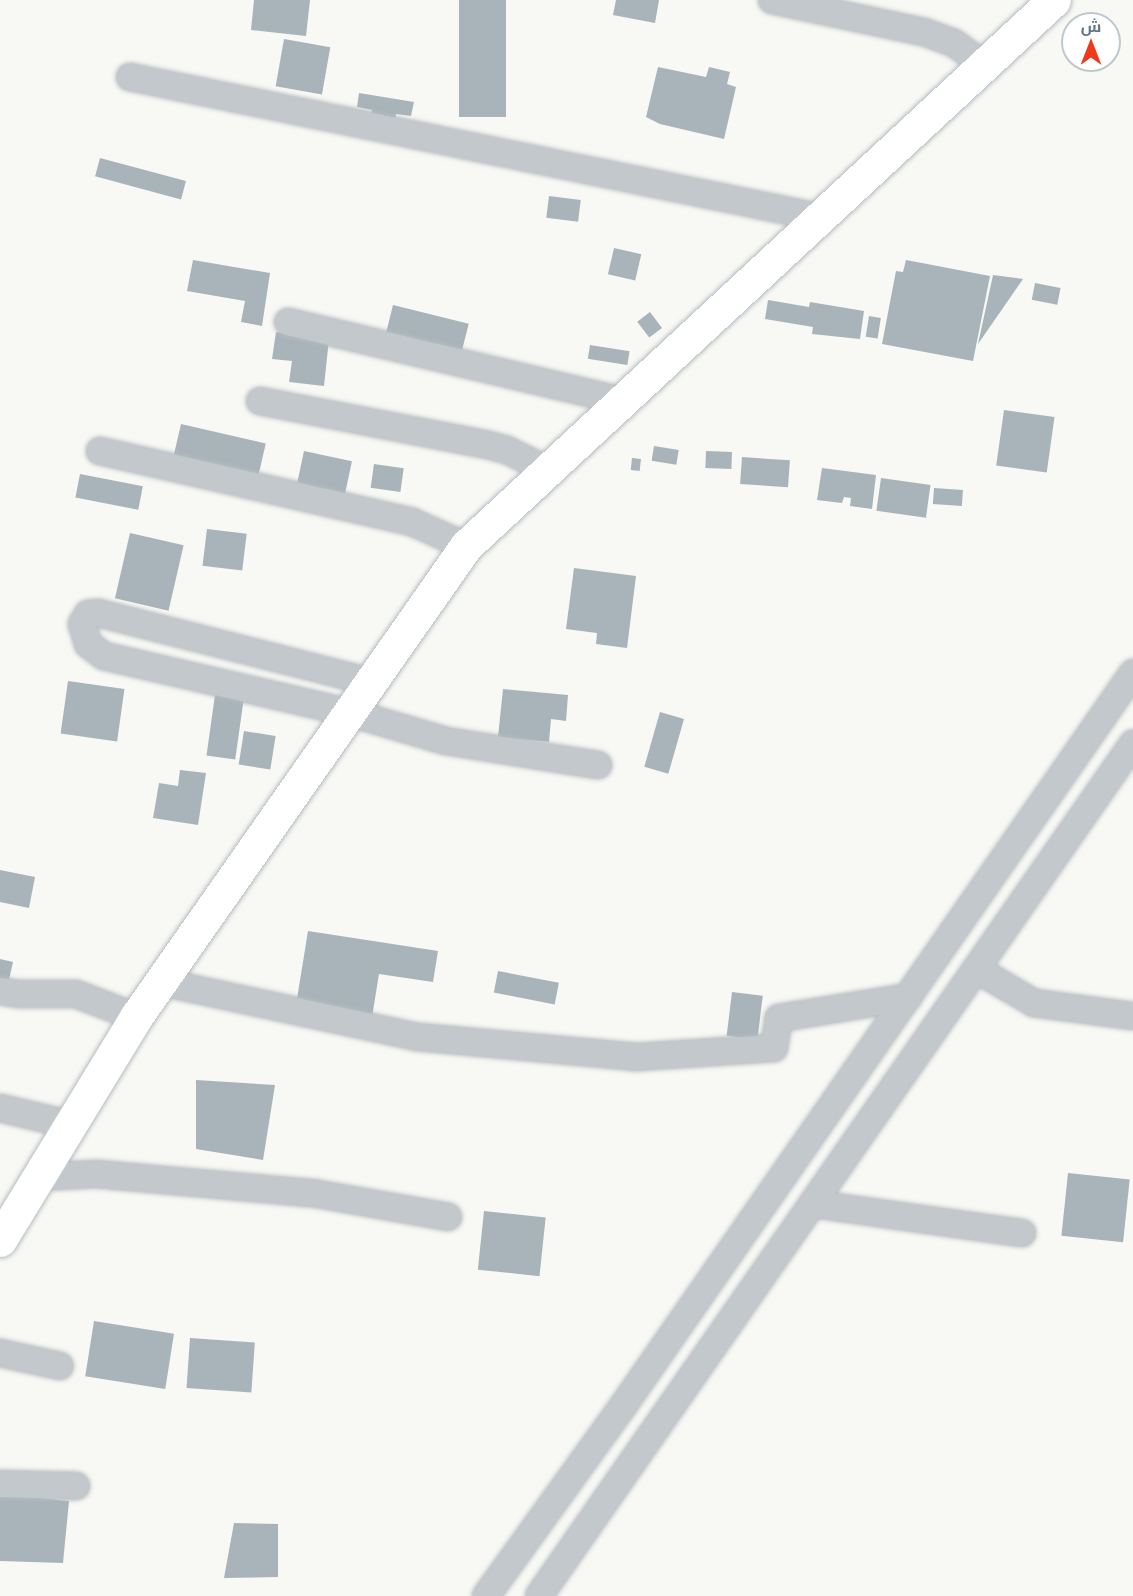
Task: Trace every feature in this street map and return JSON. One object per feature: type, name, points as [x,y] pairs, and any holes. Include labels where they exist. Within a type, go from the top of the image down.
[{"type":"main road","points":[[0,1240],[136,1017],[466,546],[1054,0]]},
{"type":"street","points":[[772,0],[924,32],[954,43],[984,65]]},
{"type":"street","points":[[130,77],[818,217]]},
{"type":"street","points":[[288,322],[621,401]]},
{"type":"street","points":[[260,401],[488,445],[507,450],[547,470]]},
{"type":"street","points":[[100,451],[412,522],[466,546]]},
{"type":"street","points":[[371,682],[98,613],[85,617],[83,630],[88,644],[104,656],[351,712],[446,741],[598,765]]},
{"type":"street","points":[[486,1596],[623,1406],[1133,673]]},
{"type":"street","points":[[539,1596],[1133,744]]},
{"type":"street","points":[[976,969],[1034,1003],[1133,1016]]},
{"type":"street","points":[[161,982],[418,1036],[637,1057],[774,1048],[779,1018],[908,997]]},
{"type":"street","points":[[0,991],[19,994],[76,994],[136,1017]]},
{"type":"street","points":[[0,1108],[72,1125]]},
{"type":"street","points":[[39,1178],[96,1174],[318,1194],[448,1217]]},
{"type":"street","points":[[813,1204],[1022,1233]]},
{"type":"street","points":[[0,1353],[60,1366]]},
{"type":"street","points":[[0,1484],[76,1486]]},
{"type":"building","points":[[254,0],[310,0],[306,36],[251,30]]},
{"type":"building","points":[[459,0],[506,0],[506,117],[459,117]]},
{"type":"building","points":[[616,0],[659,0],[655,23],[613,15]]},
{"type":"building","points":[[284,39],[330,47],[322,94],[276,86]]},
{"type":"building","points":[[658,67],[706,77],[709,67],[730,72],[727,84],[736,87],[724,139],[660,124],[646,117]]},
{"type":"building","points":[[359,93],[414,102],[411,116],[396,114],[393,128],[370,124],[372,110],[357,107]]},
{"type":"building","points":[[100,158],[186,181],[181,199],[95,176]]},
{"type":"building","points":[[549,196],[581,200],[578,222],[546,218]]},
{"type":"building","points":[[614,248],[641,254],[635,281],[608,274]]},
{"type":"building","points":[[193,260],[270,273],[262,326],[241,322],[245,301],[187,291]]},
{"type":"building","points":[[906,260],[990,276],[973,361],[882,344],[896,271],[903,272]]},
{"type":"building","points":[[993,275],[1023,279],[978,344]]},
{"type":"building","points":[[1035,283],[1061,288],[1057,305],[1032,300]]},
{"type":"building","points":[[768,300],[809,307],[810,302],[864,311],[860,339],[812,334],[813,327],[765,319]]},
{"type":"building","points":[[393,305],[469,324],[459,361],[384,342]]},
{"type":"building","points":[[650,312],[662,328],[649,338],[637,322]]},
{"type":"building","points":[[869,316],[881,318],[878,339],[866,337]]},
{"type":"building","points":[[276,332],[329,339],[324,386],[289,382],[292,361],[272,359]]},
{"type":"building","points":[[590,345],[630,351],[627,365],[588,359]]},
{"type":"building","points":[[1004,410],[1055,417],[1047,473],[996,465]]},
{"type":"building","points":[[181,424],[266,444],[257,482],[172,462]]},
{"type":"building","points":[[654,446],[679,450],[676,465],[652,461]]},
{"type":"building","points":[[304,451],[352,461],[344,498],[296,488]]},
{"type":"building","points":[[706,451],[732,452],[731,469],[705,468]]},
{"type":"building","points":[[742,457],[790,460],[788,487],[740,484]]},
{"type":"building","points":[[632,458],[641,459],[640,471],[631,470]]},
{"type":"building","points":[[374,464],[404,468],[400,492],[371,488]]},
{"type":"building","points":[[822,468],[876,475],[872,509],[850,506],[851,498],[844,497],[842,503],[817,500]]},
{"type":"building","points":[[80,474],[143,486],[138,510],[75,498]]},
{"type":"building","points":[[881,478],[931,485],[926,518],[876,511]]},
{"type":"building","points":[[934,488],[963,490],[962,506],[933,504]]},
{"type":"building","points":[[207,529],[247,534],[242,571],[202,566]]},
{"type":"building","points":[[130,533],[184,545],[169,611],[115,598]]},
{"type":"building","points":[[574,568],[636,576],[627,648],[596,644],[597,633],[566,629]]},
{"type":"building","points":[[68,681],[124,689],[117,741],[61,733]]},
{"type":"building","points":[[503,689],[568,695],[566,721],[551,719],[549,742],[498,737]]},
{"type":"building","points":[[215,695],[244,699],[235,759],[207,755]]},
{"type":"building","points":[[660,712],[684,719],[668,774],[644,767]]},
{"type":"building","points":[[244,731],[276,736],[270,770],[239,765]]},
{"type":"building","points":[[180,770],[206,773],[198,825],[153,818],[159,783],[178,786]]},
{"type":"building","points":[[0,870],[35,877],[29,908],[0,902]]},
{"type":"building","points":[[308,931],[438,951],[433,982],[379,974],[372,1017],[296,1005]]},
{"type":"building","points":[[0,959],[13,962],[8,984],[0,982]]},
{"type":"building","points":[[498,971],[559,983],[555,1004],[494,993]]},
{"type":"building","points":[[732,992],[763,996],[757,1039],[727,1036]]},
{"type":"building","points":[[196,1080],[275,1085],[263,1160],[196,1149]]},
{"type":"building","points":[[1068,1173],[1130,1179],[1123,1242],[1061,1236]]},
{"type":"building","points":[[484,1211],[546,1217],[539,1276],[478,1270]]},
{"type":"building","points":[[94,1321],[174,1334],[165,1389],[85,1376]]},
{"type":"building","points":[[190,1338],[255,1343],[251,1392],[187,1388]]},
{"type":"building","points":[[0,1494],[69,1501],[63,1563],[0,1561]]},
{"type":"building","points":[[234,1523],[278,1524],[278,1577],[224,1578]]}]
